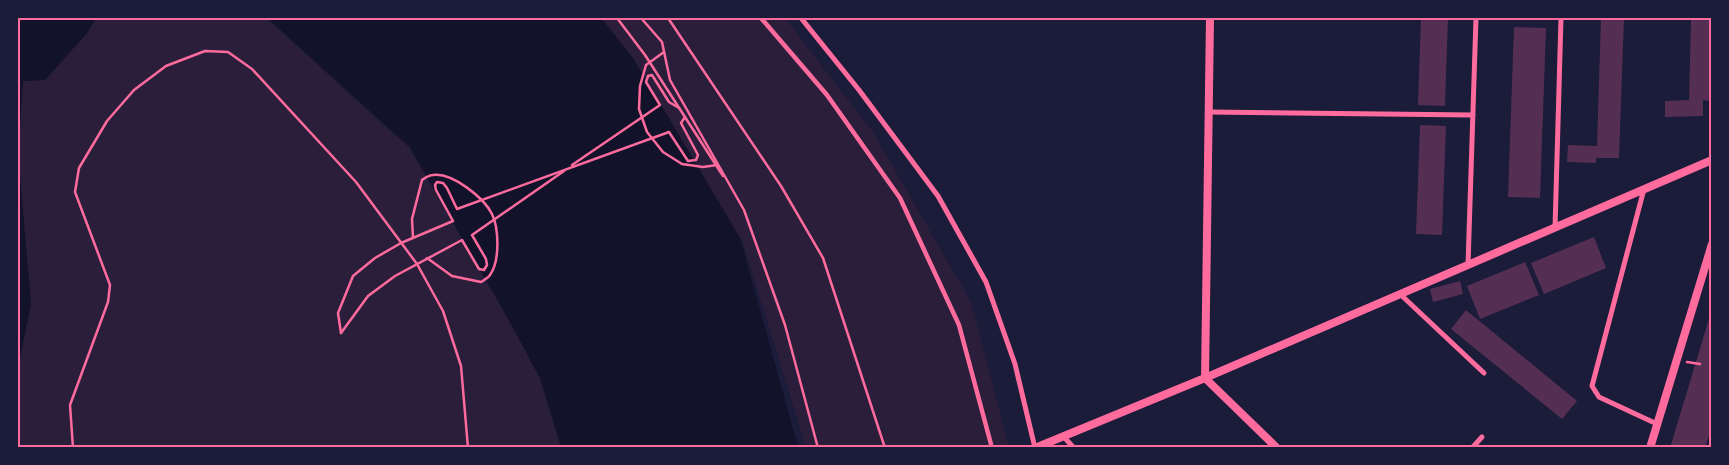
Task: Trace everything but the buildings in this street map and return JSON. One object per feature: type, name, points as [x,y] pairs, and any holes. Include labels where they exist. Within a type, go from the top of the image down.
[{"type":"street","points":[[761,18],[827,95],[900,198],[959,325],[992,448]]},
{"type":"street","points":[[801,18],[859,90],[938,196],[986,282],[1015,364],[1035,447],[1205,378],[1712,160]]},
{"type":"street","points":[[1210,18],[1205,378],[1277,448]]},
{"type":"street","points":[[1468,265],[1476,18]]},
{"type":"street","points":[[1555,228],[1561,18]]},
{"type":"street","points":[[1209,112],[1473,115]]},
{"type":"street","points":[[1644,189],[1592,386],[1599,396],[1657,424]]},
{"type":"street","points":[[1650,448],[1712,244]]},
{"type":"street","points":[[1400,294],[1484,373]]},
{"type":"street","points":[[1063,436],[1074,448]]},
{"type":"street","points":[[1472,448],[1482,438]]},
{"type":"path","points":[[618,18],[645,55],[738,200]]},
{"type":"path","points":[[641,18],[662,42],[670,80],[744,210],[786,325],[818,448]]},
{"type":"path","points":[[668,18],[781,186],[823,258],[885,448]]},
{"type":"path","points":[[73,448],[70,405],[108,302],[110,285],[75,192],[79,168],[107,121],[134,90],[166,66],[205,51],[228,52],[252,68],[356,182],[417,264],[443,310],[462,366],[468,448]]},
{"type":"path","points":[[664,52],[646,65],[640,86],[639,110],[647,132],[663,152],[682,164],[703,167],[718,165]]},
{"type":"path","points":[[679,108],[669,102],[652,75],[648,76],[646,82],[660,105],[568,169],[472,235],[486,259],[487,266],[484,270],[479,269],[462,240],[395,276],[368,296],[341,333],[338,312],[353,276],[375,258],[401,243],[454,221],[436,190],[435,185],[437,182],[443,183],[447,188],[457,209],[568,169],[669,132],[688,161],[696,160],[698,155],[681,123],[685,117]]},
{"type":"path","points":[[413,238],[412,219],[422,180],[433,174],[455,179],[476,194],[492,214],[498,235],[495,262],[490,275],[481,282],[452,276],[427,258]]},
{"type":"path","points":[[1676,360],[1700,364]]},
{"type":"shaded area","points":[[18,18],[96,18],[87,33],[45,80],[23,81],[18,153]]},
{"type":"shaded area","points":[[96,18],[267,18],[409,147],[540,378],[561,447],[18,448],[18,367],[31,304],[18,154],[23,81],[45,80],[87,33]]},
{"type":"shaded area","points":[[267,18],[601,18],[633,58],[740,238],[798,447],[561,447],[540,378],[410,147]]},
{"type":"shaded area","points":[[601,18],[785,18],[873,132],[971,302],[1009,447],[806,447],[743,243],[633,58]]},
{"type":"shaded area","points":[[18,154],[31,304],[18,367]]}]
